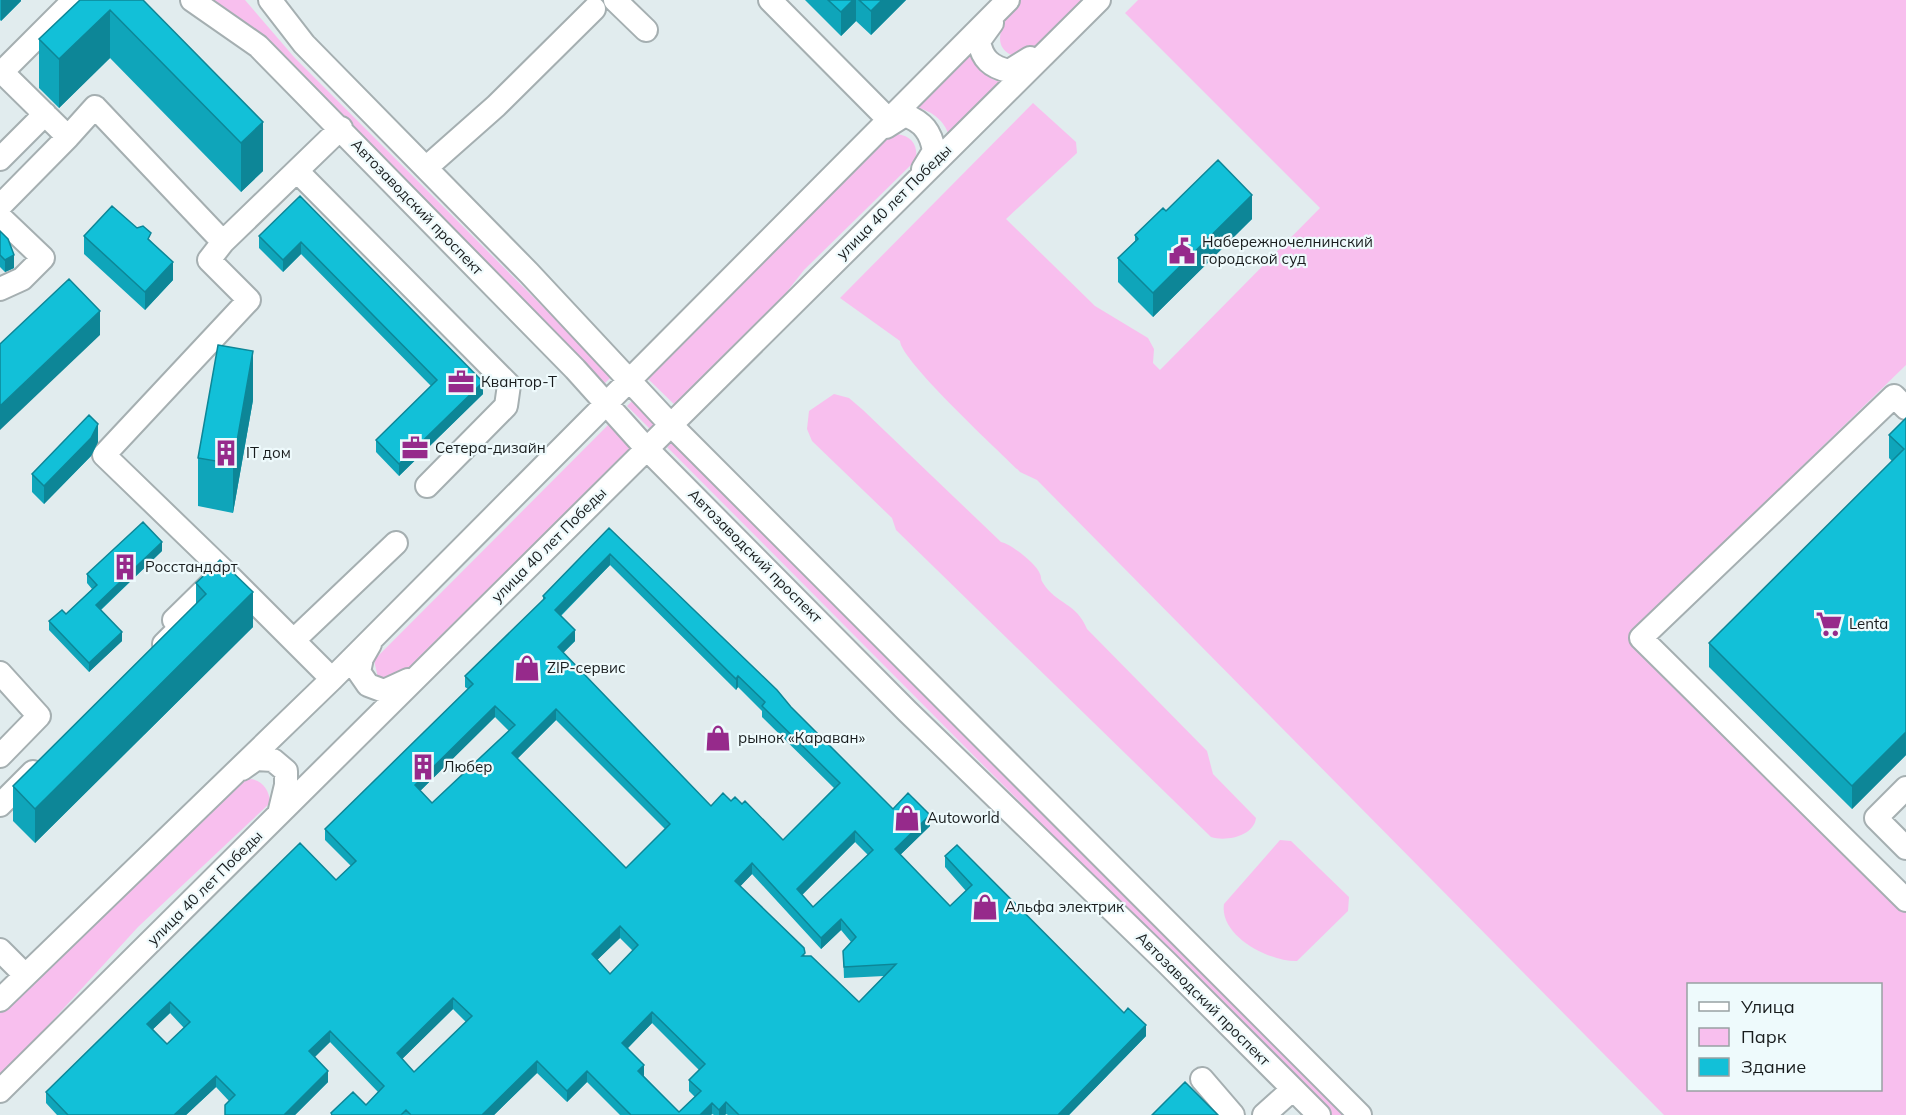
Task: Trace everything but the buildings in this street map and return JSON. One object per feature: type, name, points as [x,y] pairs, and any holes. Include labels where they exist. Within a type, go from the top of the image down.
[{"type":"street","points":[[68,137],[1,72],[74,0]]},
{"type":"street","name":"Автозаводский проспект","points":[[192,0],[258,46],[341,128],[646,447],[907,711],[1318,1115]]},
{"type":"street","name":"Автозаводский проспект","points":[[270,0],[304,44],[427,167],[670,424],[1352,1111]]},
{"type":"street","points":[[770,0],[881,127]]},
{"type":"street","points":[[0,1000],[332,678],[1008,0]]},
{"type":"street","points":[[1008,0],[979,41],[981,52],[988,62],[1009,71],[1054,43]]},
{"type":"street","name":"улица 40 лет Победы","points":[[0,1091],[646,447],[1099,0]]},
{"type":"street","points":[[427,167],[605,4],[646,30]]},
{"type":"street","points":[[0,206],[95,107],[223,242]]},
{"type":"street","points":[[0,159],[45,114]]},
{"type":"street","points":[[881,127],[905,115],[926,128],[932,138],[934,151],[918,178]]},
{"type":"street","points":[[332,678],[104,455],[249,300],[208,260],[223,242],[341,128]]},
{"type":"street","points":[[297,171],[509,385],[506,406],[427,486]]},
{"type":"street","points":[[0,216],[43,258],[22,279],[0,289]]},
{"type":"street","points":[[1906,408],[1894,396],[1641,638],[1906,900]]},
{"type":"street","points":[[294,640],[396,543]]},
{"type":"street","points":[[148,659],[181,627],[174,620],[224,571]]},
{"type":"street","points":[[376,632],[362,658],[359,672],[368,685],[384,691],[418,675]]},
{"type":"street","points":[[0,674],[39,716],[1,755],[26,780]]},
{"type":"street","points":[[0,806],[50,756]]},
{"type":"street","points":[[225,782],[256,759],[273,760],[286,771],[286,785],[279,814]]},
{"type":"street","points":[[1906,788],[1876,818],[1906,848]]},
{"type":"street","points":[[0,950],[25,975]]},
{"type":"street","points":[[1202,1079],[1233,1115]]},
{"type":"street","points":[[1264,1115],[1293,1089]]},
{"type":"green space","points":[[214,0],[245,0],[294,57],[612,376],[605,383],[253,32]]},
{"type":"green space","points":[[1017,0],[1082,0],[1031,51],[1014,56],[1001,45],[1000,38],[1004,22]]},
{"type":"green space","points":[[1138,0],[1906,0],[1906,365],[1630,634],[1906,913],[1906,1115],[1664,1115],[1037,480],[1020,472],[933,386],[905,352],[900,341],[840,298],[1033,103],[1076,142],[1077,153],[1006,219],[1095,306],[1148,338],[1154,349],[1153,363],[1160,370],[1320,208],[1125,13]]},
{"type":"green space","points":[[970,49],[974,62],[981,71],[1004,83],[949,136],[944,125],[936,116],[914,107]]},
{"type":"green space","points":[[897,134],[913,142],[916,160],[804,270],[767,317],[678,408],[646,377],[889,135]]},
{"type":"green space","points":[[834,394],[849,398],[1001,542],[1017,550],[1034,565],[1048,590],[1078,614],[1087,629],[1207,751],[1213,774],[1256,818],[1250,829],[1231,838],[1211,837],[896,530],[892,518],[812,441],[807,429],[809,411]]},
{"type":"green space","points":[[634,399],[661,427],[654,433],[627,406]]},
{"type":"green space","points":[[609,424],[635,451],[407,676],[392,684],[378,678],[374,660]]},
{"type":"green space","points":[[674,440],[1343,1115],[1331,1115],[667,447]]},
{"type":"green space","points":[[249,779],[258,781],[264,786],[269,794],[270,803],[138,927],[0,1078],[0,1013],[243,781]]},
{"type":"green space","points":[[1280,840],[1291,841],[1349,897],[1348,911],[1297,961],[1274,957],[1248,945],[1230,927],[1225,916],[1224,904]]},
{"type":"place","name":"Набережночелнинский городской суд","points":[[1182,251]]},
{"type":"place","name":"Квантор-Т","points":[[461,382]]},
{"type":"place","name":"Сетера-дизайн","points":[[415,448]]},
{"type":"place","name":"IT дом","points":[[226,453]]},
{"type":"place","name":"Росстандарт","points":[[125,567]]},
{"type":"place","name":"Lenta","points":[[1829,624]]},
{"type":"place","name":"ZIP-сервис","points":[[527,668]]},
{"type":"place","name":"рынок «Караван»","points":[[718,738]]},
{"type":"place","name":"Любер","points":[[423,767]]},
{"type":"place","name":"Autoworld","points":[[907,818]]},
{"type":"place","name":"Альфа электрик","points":[[985,907]]}]
